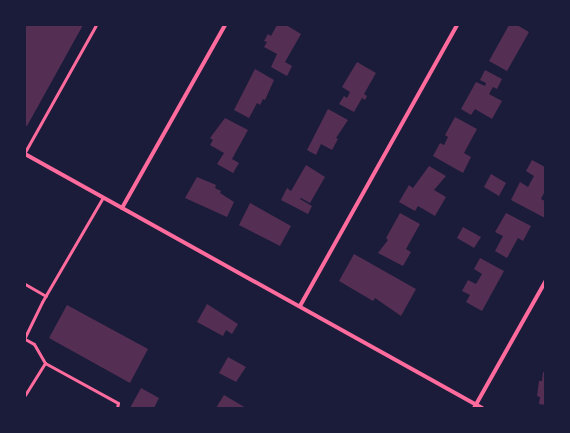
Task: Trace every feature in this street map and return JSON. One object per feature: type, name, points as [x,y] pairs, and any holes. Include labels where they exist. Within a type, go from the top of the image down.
[{"type":"street","points":[[122,208],[225,25]]},
{"type":"street","points":[[300,306],[457,25]]},
{"type":"street","points":[[25,153],[300,306],[475,406],[482,408]]},
{"type":"street","points":[[475,406],[545,282]]},
{"type":"lane","points":[[25,153],[96,25]]},
{"type":"lane","points":[[103,197],[46,296],[25,338],[34,344],[45,363],[118,403],[117,408]]},
{"type":"lane","points":[[25,291],[26,285],[46,296]]},
{"type":"lane","points":[[25,395],[45,363]]},
{"type":"building","points":[[25,25],[83,25],[27,126],[25,125]]},
{"type":"building","points":[[277,25],[286,25],[301,34],[285,62],[292,66],[287,76],[271,67],[277,54],[264,47],[267,42],[264,41],[268,34],[271,36]]},
{"type":"building","points":[[509,25],[517,25],[529,32],[507,71],[489,61]]},
{"type":"building","points":[[357,62],[376,73],[364,94],[367,96],[365,100],[362,98],[354,112],[339,104],[344,96],[347,98],[350,92],[342,87]]},
{"type":"building","points":[[255,69],[274,80],[265,100],[263,99],[260,105],[257,103],[249,118],[234,110]]},
{"type":"building","points":[[485,70],[502,79],[497,89],[493,87],[489,94],[502,101],[492,119],[475,109],[471,115],[461,109],[476,82],[485,86],[486,83],[480,80]]},
{"type":"building","points":[[328,109],[348,120],[336,138],[338,139],[332,150],[321,144],[316,155],[307,150]]},
{"type":"building","points":[[455,117],[477,129],[464,153],[471,157],[463,173],[433,156],[440,143],[444,145],[448,137],[445,135]]},
{"type":"building","points":[[225,118],[248,130],[232,159],[239,163],[233,173],[217,164],[224,153],[210,145],[213,140],[210,138]]},
{"type":"building","points":[[532,160],[545,167],[545,191],[541,199],[545,201],[545,218],[511,200],[520,182],[528,187],[534,176],[526,171]]},
{"type":"building","points":[[306,165],[325,177],[310,203],[301,198],[300,199],[312,206],[308,214],[281,200],[287,188],[291,191]]},
{"type":"building","points":[[429,166],[446,176],[434,190],[446,197],[435,216],[418,206],[415,211],[399,202],[409,185],[413,188]]},
{"type":"building","points":[[491,174],[506,183],[499,196],[484,187]]},
{"type":"building","points":[[197,177],[216,185],[215,188],[221,191],[220,193],[234,202],[227,217],[185,198]]},
{"type":"building","points":[[250,203],[291,226],[280,246],[239,225]]},
{"type":"building","points":[[400,213],[420,224],[406,249],[411,252],[403,266],[378,253],[388,240],[386,238]]},
{"type":"building","points":[[506,213],[531,226],[523,241],[518,238],[507,258],[495,251],[503,236],[495,232]]},
{"type":"building","points":[[463,227],[481,237],[474,248],[457,238]]},
{"type":"building","points":[[354,254],[416,289],[401,316],[375,298],[373,301],[339,281]]},
{"type":"building","points":[[480,258],[504,271],[482,311],[466,302],[470,295],[462,291],[468,280],[476,284],[482,274],[474,269]]},
{"type":"building","points":[[207,304],[238,324],[232,334],[226,330],[223,336],[197,322]]},
{"type":"building","points":[[67,305],[148,349],[130,383],[49,338]]},
{"type":"building","points":[[228,357],[246,367],[236,382],[219,373]]},
{"type":"building","points":[[543,372],[545,372],[545,405],[539,404],[540,397],[537,396],[539,381],[542,381]]},
{"type":"building","points":[[141,388],[159,398],[154,408],[130,408]]},
{"type":"building","points":[[224,395],[246,408],[216,408]]}]
